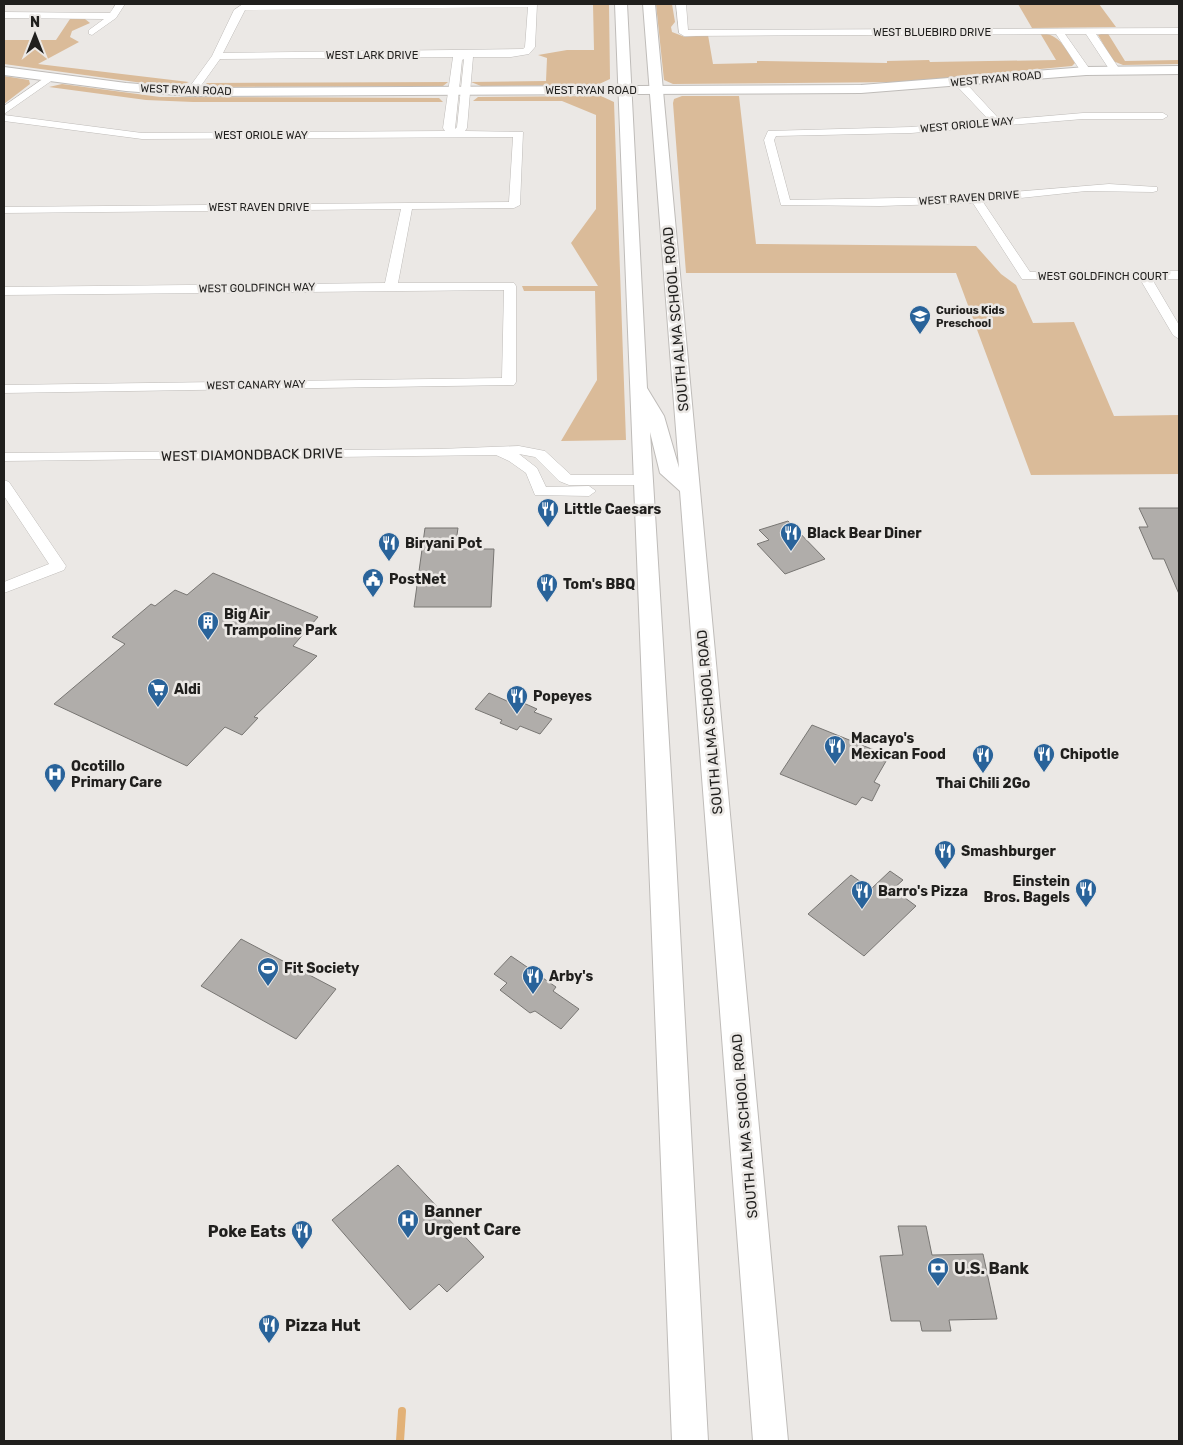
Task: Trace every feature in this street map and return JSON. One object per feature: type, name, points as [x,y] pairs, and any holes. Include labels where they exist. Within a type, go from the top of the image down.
[{"type":"main road","points":[[621,4],[637,385],[690,1441]]},
{"type":"main road","name":"SOUTH ALMA SCHOOL ROAD","points":[[649,4],[771,1441]]},
{"type":"main road","points":[[637,385],[655,416],[670,474],[691,490]]},
{"type":"street","points":[[92,32],[113,16],[120,4]]},
{"type":"street","points":[[191,92],[217,56],[238,10],[243,7],[533,4]]},
{"type":"street","name":"WEST LARK DRIVE","points":[[217,56],[526,52],[530,47],[533,4]]},
{"type":"street","name":"WEST BLUEBIRD DRIVE","points":[[681,4],[684,33],[1179,31]]},
{"type":"street","points":[[4,15],[113,16]]},
{"type":"street","points":[[1058,31],[1086,71]]},
{"type":"street","points":[[1090,31],[1115,70]]},
{"type":"street","points":[[1066,43],[1097,42]]},
{"type":"street","points":[[464,54],[469,58],[467,91],[462,128],[455,134],[448,128],[452,91],[458,59],[464,54]]},
{"type":"street","name":"WEST RYAN ROAD","points":[[4,71],[191,92],[861,89],[1086,71],[1179,70]]},
{"type":"street","points":[[4,111],[50,77]]},
{"type":"street","points":[[959,82],[997,123]]},
{"type":"street","name":"WEST ORIOLE WAY","points":[[785,203],[769,140],[772,132],[911,130],[1083,116],[1163,116]]},
{"type":"street","name":"WEST ORIOLE WAY","points":[[4,118],[142,136],[519,134],[514,205]]},
{"type":"street","name":"WEST RAVEN DRIVE","points":[[785,203],[878,204],[976,199],[1126,186],[1153,189]]},
{"type":"street","name":"WEST GOLDFINCH COURT","points":[[976,199],[1026,276],[1179,276]]},
{"type":"street","name":"WEST RAVEN DRIVE","points":[[4,210],[53,208],[514,205]]},
{"type":"street","points":[[391,287],[407,206]]},
{"type":"street","points":[[1144,276],[1179,335]]},
{"type":"street","name":"WEST GOLDFINCH WAY","points":[[4,291],[510,286],[508,382]]},
{"type":"street","name":"WEST CANARY WAY","points":[[4,389],[508,382]]},
{"type":"street","name":"WEST DIAMONDBACK DRIVE","points":[[4,457],[501,452],[519,450],[540,454],[549,460],[564,478],[569,480],[643,485]]},
{"type":"street","points":[[501,452],[510,455],[520,465],[532,471],[540,492],[643,485]]},
{"type":"street","points":[[4,485],[58,566],[4,588]]},
{"type":"shaded area","points":[[593,4],[609,4],[610,79],[597,85],[481,86],[471,82],[546,81],[547,58],[538,55],[567,50],[594,50]]},
{"type":"shaded area","points":[[656,4],[672,4],[675,22],[671,27],[672,32],[685,37],[708,35],[713,64],[757,63],[757,61],[887,63],[887,61],[929,60],[930,62],[1056,60],[1040,33],[1057,39],[1065,47],[1075,63],[1072,66],[903,82],[673,84],[664,80]]},
{"type":"shaded area","points":[[1018,4],[1099,4],[1116,27],[1032,28]]},
{"type":"shaded area","points":[[70,19],[85,19],[90,23],[72,31],[70,37],[79,42],[38,64],[189,82],[178,86],[143,83],[4,64],[4,40],[56,40]]},
{"type":"shaded area","points":[[1107,32],[1125,61],[1179,60],[1179,64],[1123,65],[1113,61],[1098,35]]},
{"type":"shaded area","points":[[4,76],[29,80],[30,84],[4,104]]},
{"type":"shaded area","points":[[448,82],[443,86],[210,87],[206,83]]},
{"type":"shaded area","points":[[62,84],[160,97],[439,98],[443,102],[193,102],[146,100],[49,87]]},
{"type":"shaded area","points":[[601,96],[614,102],[626,440],[561,441],[597,380],[595,291],[524,291],[522,286],[598,286],[571,243],[596,209],[596,115],[562,101],[473,101],[478,97]]},
{"type":"shaded area","points":[[682,96],[739,96],[756,244],[976,246],[1001,274],[1016,285],[1033,323],[1074,322],[1114,416],[1179,415],[1179,474],[1031,475],[956,273],[686,273],[673,103],[674,99]]},
{"type":"building","points":[[1139,508],[1179,508],[1179,594],[1164,559],[1153,559],[1139,527],[1148,527]]},
{"type":"building","name":"Black Bear Diner","points":[[788,521],[825,559],[785,574],[757,544],[769,540],[759,530]]},
{"type":"building","points":[[425,528],[458,528],[455,549],[494,549],[491,607],[414,607]]},
{"type":"building","points":[[213,573],[318,617],[293,646],[317,656],[254,717],[258,718],[242,735],[225,727],[187,766],[54,704],[125,644],[112,637],[151,604],[155,606],[175,590],[187,595]]},
{"type":"building","name":"Popeyes","points":[[489,693],[516,705],[519,701],[537,709],[534,712],[552,719],[540,734],[520,726],[517,730],[500,723],[502,720],[475,709]]},
{"type":"building","name":"Macayo's Mexican Food","points":[[812,725],[889,756],[874,782],[880,785],[872,801],[862,797],[856,805],[780,774]]},
{"type":"building","name":"Barro's Pizza","points":[[890,871],[903,880],[893,889],[916,906],[864,956],[808,914],[851,875],[871,889]]},
{"type":"building","name":"Fit Society","points":[[241,939],[336,989],[296,1039],[201,986]]},
{"type":"building","name":"Arby's","points":[[511,956],[556,987],[553,991],[579,1009],[561,1029],[535,1011],[530,1013],[500,990],[507,983],[494,974]]},
{"type":"building","name":"Banner Urgent Care","points":[[398,1165],[484,1257],[447,1292],[439,1284],[410,1310],[332,1220]]},
{"type":"building","name":"U.S. Bank","points":[[898,1226],[926,1226],[932,1255],[983,1254],[997,1319],[949,1320],[951,1331],[922,1331],[920,1321],[891,1321],[880,1256],[903,1255]]},
{"type":"waterway","points":[[400,1441],[402,1411]]},
{"type":"place","name":"Curious Kids Preschool","points":[[920,335]]},
{"type":"place","name":"Little Caesars","points":[[548,528]]},
{"type":"place","name":"Black Bear Diner","points":[[791,552]]},
{"type":"place","name":"Biryani Pot","points":[[389,562]]},
{"type":"place","name":"PostNet","points":[[373,598]]},
{"type":"place","name":"Tom's BBQ","points":[[547,603]]},
{"type":"place","name":"Big Air Trampoline Park","points":[[208,641]]},
{"type":"place","name":"Aldi","points":[[158,708]]},
{"type":"place","name":"Popeyes","points":[[517,715]]},
{"type":"place","name":"Macayo's Mexican Food","points":[[835,765]]},
{"type":"place","name":"Chipotle","points":[[1044,773]]},
{"type":"place","name":"Thai Chili 2Go","points":[[983,774]]},
{"type":"place","name":"Ocotillo Primary Care","points":[[55,793]]},
{"type":"place","name":"Smashburger","points":[[945,870]]},
{"type":"place","name":"Einstein Bros. Bagels","points":[[1086,908]]},
{"type":"place","name":"Barro's Pizza","points":[[862,910]]},
{"type":"place","name":"Fit Society","points":[[268,987]]},
{"type":"place","name":"Arby's","points":[[533,995]]},
{"type":"place","name":"Banner Urgent Care","points":[[408,1239]]},
{"type":"place","name":"Poke Eats","points":[[302,1250]]},
{"type":"place","name":"U.S. Bank","points":[[938,1287]]},
{"type":"place","name":"Pizza Hut","points":[[269,1344]]}]
